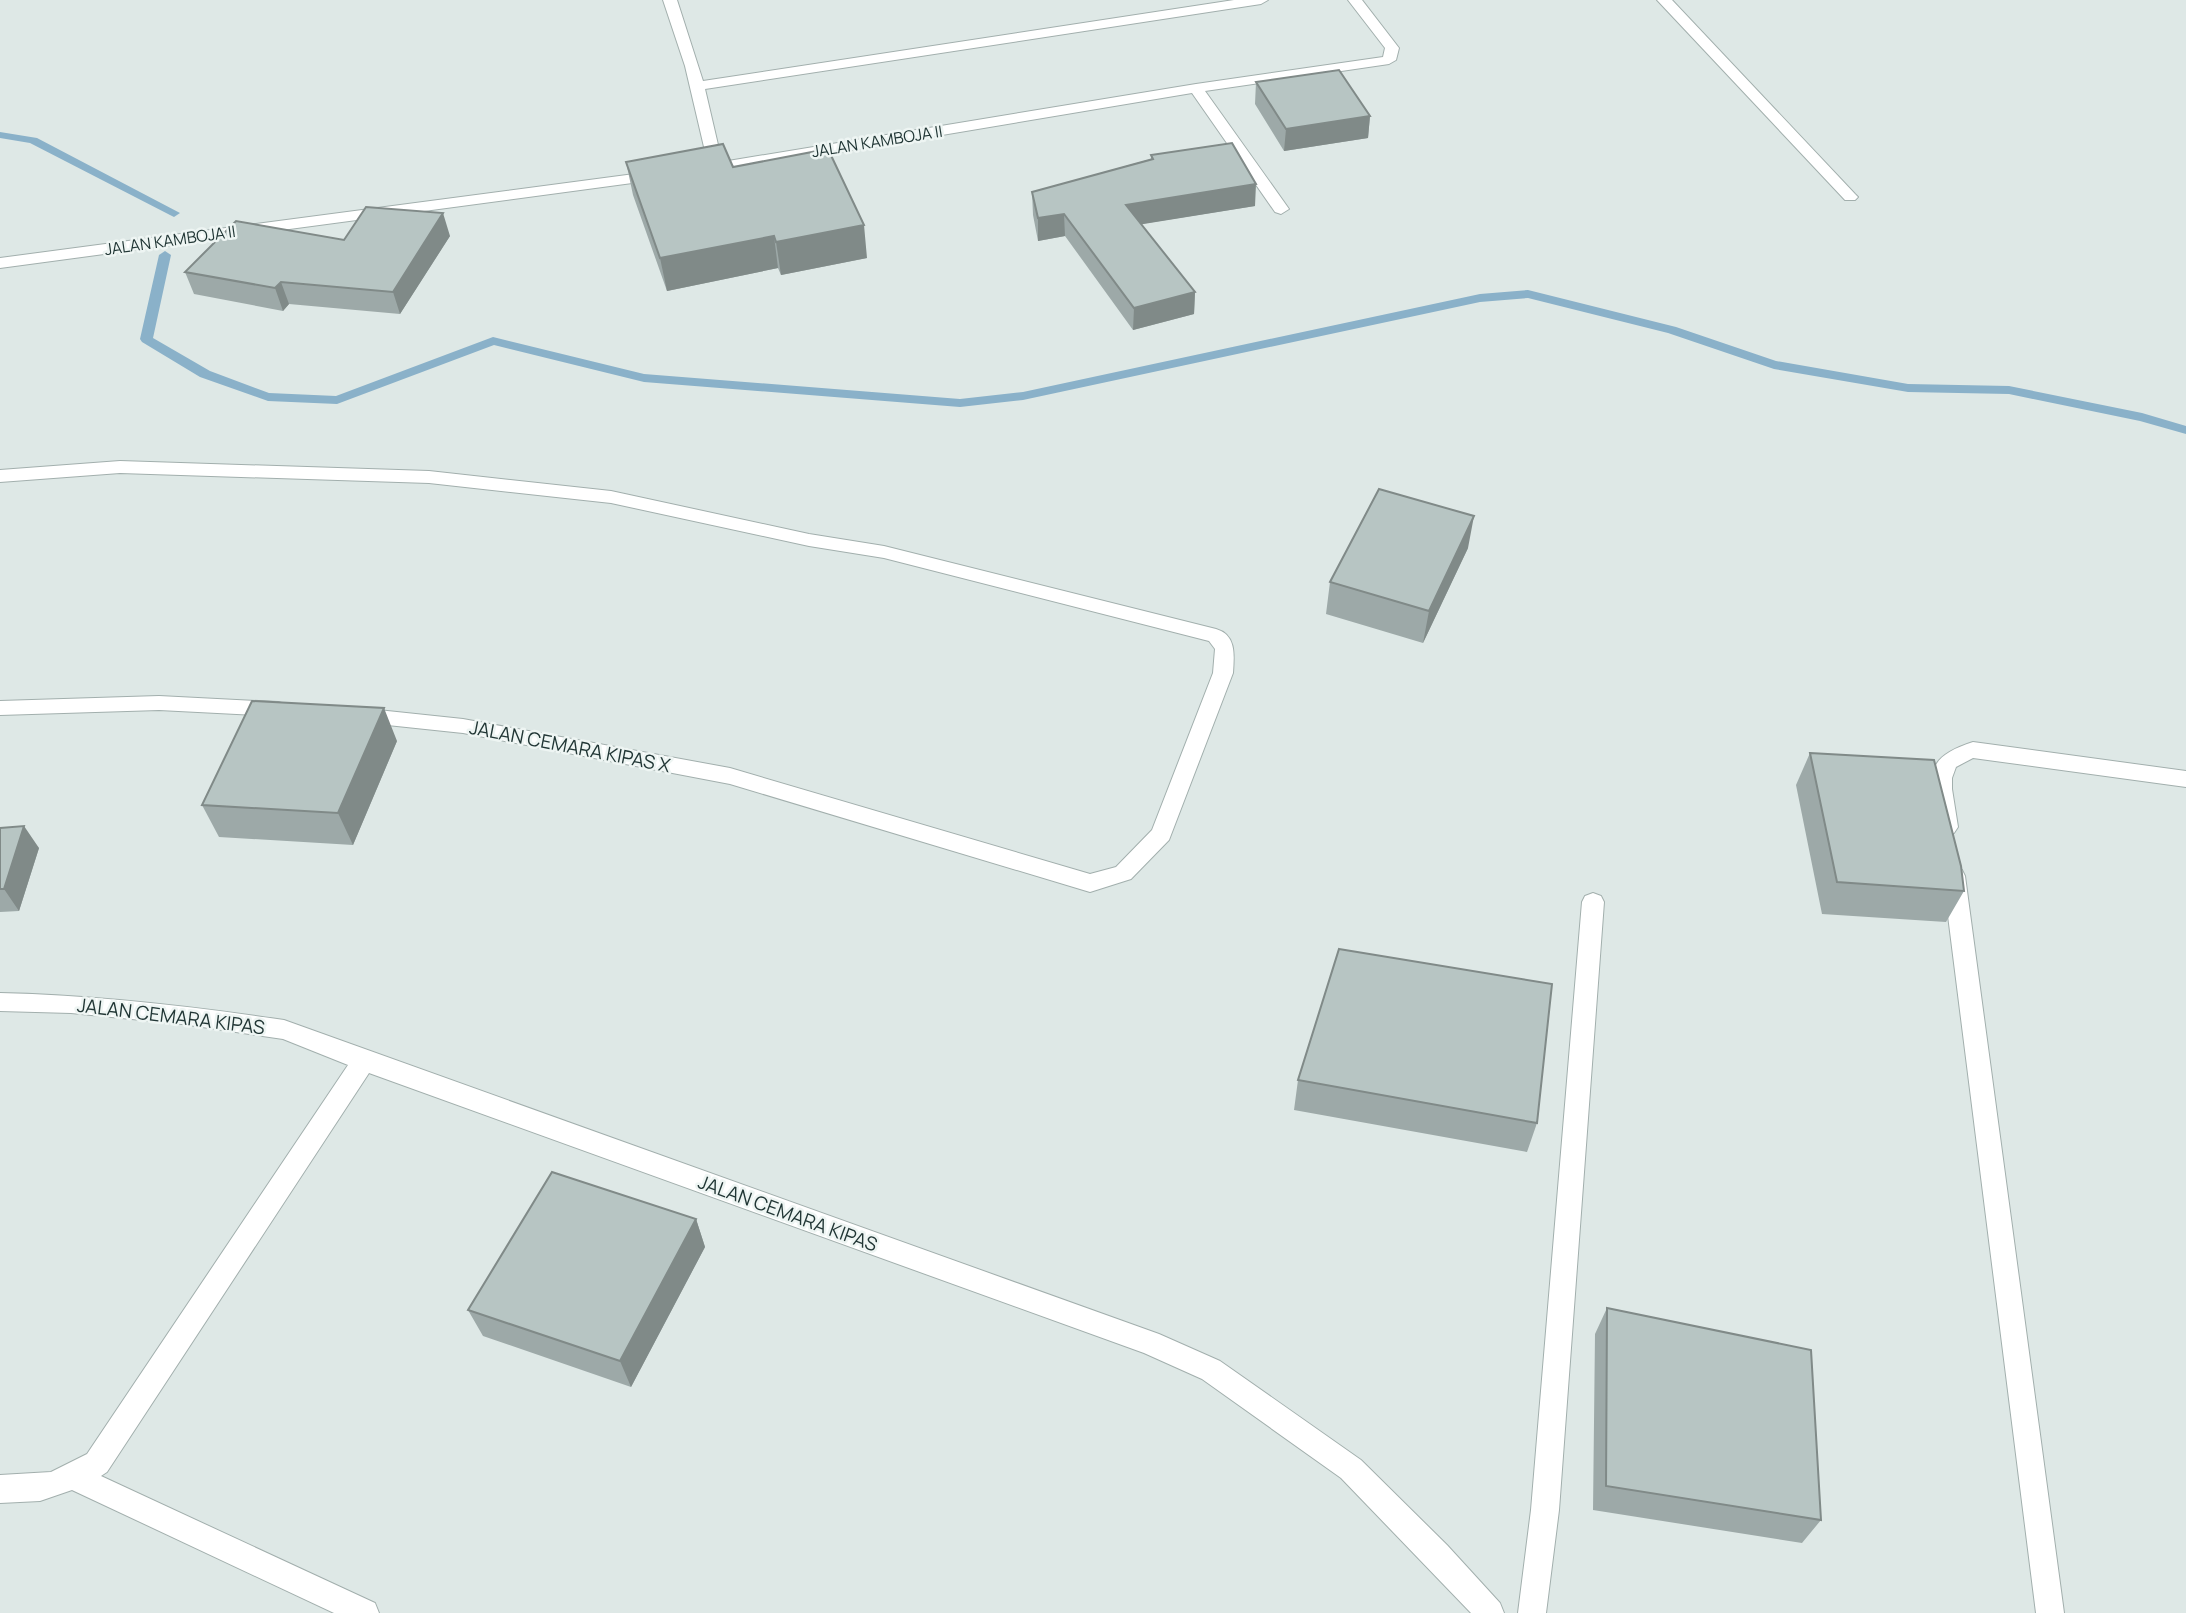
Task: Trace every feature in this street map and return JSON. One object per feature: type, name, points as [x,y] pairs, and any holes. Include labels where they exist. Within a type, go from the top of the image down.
[{"type":"street","points":[[670,0],[697,86],[716,168]]},
{"type":"street","points":[[697,86],[1261,0]]},
{"type":"street","name":"JALAN KAMBOJA II","points":[[0,263],[716,168],[1196,88],[1389,60],[1392,48],[1356,0]]},
{"type":"street","points":[[1664,0],[1850,198]]},
{"type":"street","points":[[1196,88],[1281,209]]},
{"type":"street","name":"JALAN CEMARA KIPAS X","points":[[0,475],[120,467],[429,477],[611,497],[809,540],[884,552],[1216,636],[1225,648],[1223,673],[1161,834],[1123,873],[1090,883],[730,776],[463,726],[332,712]]},
{"type":"street","points":[[0,708],[159,703],[293,709]]},
{"type":"street","points":[[2050,1613],[1940,772],[1946,762],[1960,753],[1973,750],[2186,779]]},
{"type":"street","points":[[1532,1613],[1545,1510],[1593,902]]},
{"type":"street","name":"JALAN CEMARA KIPAS","points":[[0,1002],[71,1004],[182,1014],[284,1030],[1150,1343],[1210,1370],[1351,1469],[1490,1613]]},
{"type":"street","points":[[0,1489],[46,1488],[73,1478],[97,1463],[364,1061]]},
{"type":"street","points":[[73,1478],[365,1613]]},
{"type":"building","points":[[1339,70],[1370,116],[1286,129],[1256,82]]},
{"type":"building","points":[[1232,143],[1256,184],[1126,205],[1195,292],[1134,308],[1064,214],[1038,218],[1032,192],[1153,159],[1151,155]]},
{"type":"building","points":[[723,144],[733,167],[828,149],[864,225],[776,242],[774,236],[660,258],[626,162]]},
{"type":"building","points":[[366,207],[443,213],[393,292],[281,282],[275,288],[185,272],[236,221],[344,240]]},
{"type":"building","points":[[1379,489],[1474,516],[1429,611],[1330,582]]},
{"type":"building","points":[[252,701],[384,708],[338,813],[202,805]]},
{"type":"building","points":[[1810,753],[1934,760],[1961,866],[1964,891],[1837,882]]},
{"type":"building","points":[[24,826],[4,889],[0,889],[0,828]]},
{"type":"building","points":[[1339,949],[1552,984],[1537,1123],[1298,1080]]},
{"type":"building","points":[[552,1172],[696,1219],[620,1361],[468,1310]]},
{"type":"building","points":[[1607,1308],[1811,1350],[1821,1520],[1606,1486]]},
{"type":"waterway","points":[[0,135],[33,140],[174,213]]},
{"type":"waterway","points":[[165,255],[146,339],[205,374],[268,397],[337,400],[493,341],[644,378],[960,403],[1023,396],[1480,298],[1528,294],[1672,330],[1774,365],[1908,388],[2009,390],[2142,417],[2186,430]]}]
